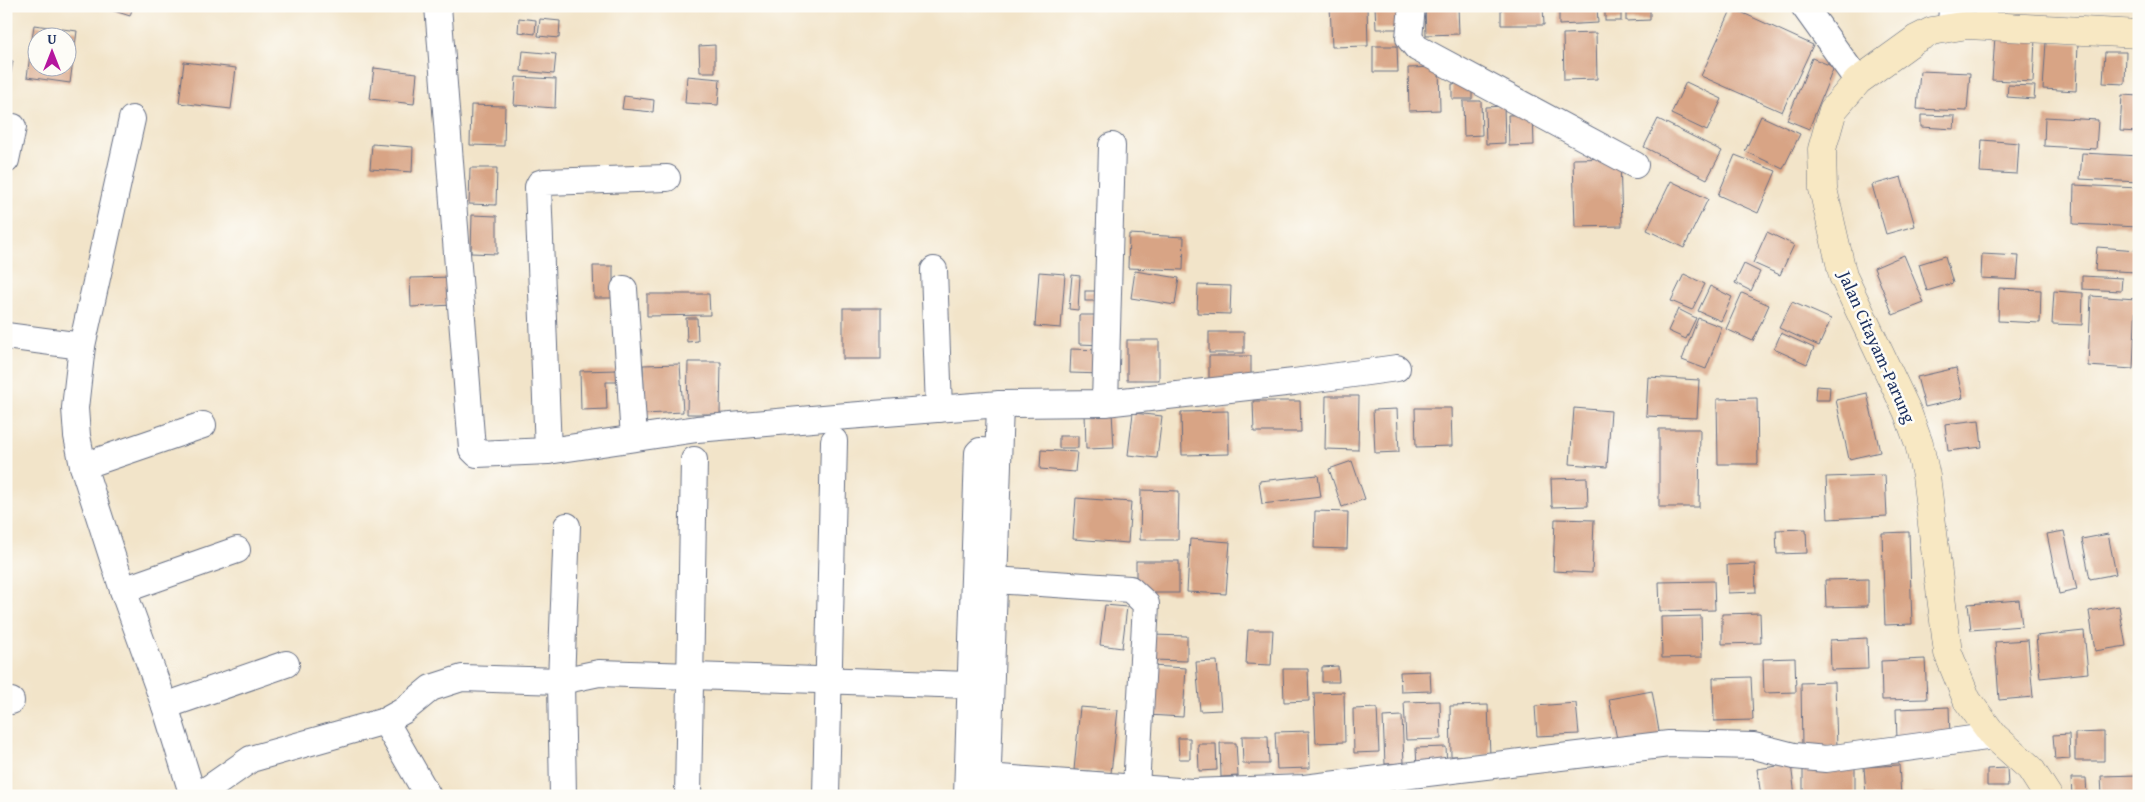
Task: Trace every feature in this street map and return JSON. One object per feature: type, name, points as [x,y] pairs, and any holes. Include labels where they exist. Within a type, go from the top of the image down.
[{"type":"street","points":[[438,6],[472,449],[476,454],[548,451],[697,429],[1000,404],[1105,403],[1294,382],[1396,368]]},
{"type":"street","points":[[1412,6],[1409,38],[1417,48],[1635,165]]},
{"type":"street","points":[[1804,6],[1858,81]]},
{"type":"street","name":"Jalan Citayam-Parung","points":[[2048,796],[2030,768],[1994,736],[1967,700],[1948,653],[1926,476],[1919,444],[1907,411],[1843,276],[1823,189],[1822,149],[1832,110],[1858,81],[1916,39],[1932,31],[1952,16],[2139,34]]},
{"type":"street","points":[[132,119],[82,346],[75,408],[77,436],[83,466],[123,590],[165,706],[193,796]]},
{"type":"street","points":[[6,160],[14,127]]},
{"type":"street","points":[[1105,403],[1112,146]]},
{"type":"street","points":[[548,451],[538,186],[540,182],[667,178]]},
{"type":"street","points":[[934,270],[939,409]]},
{"type":"street","points":[[624,289],[634,438]]},
{"type":"street","points":[[6,336],[82,346]]},
{"type":"street","points":[[1000,404],[987,786],[1136,788],[1192,792],[1304,788],[1669,744],[1748,746],[1794,756],[1826,759],[1994,736]]},
{"type":"street","points":[[83,466],[204,425]]},
{"type":"street","points":[[826,796],[834,441]]},
{"type":"street","points":[[967,796],[978,453],[980,451],[998,452]]},
{"type":"street","points":[[688,796],[694,460]]},
{"type":"street","points":[[563,796],[561,680],[567,526]]},
{"type":"street","points":[[123,590],[237,550]]},
{"type":"street","points":[[994,580],[1130,589],[1146,604],[1136,788]]},
{"type":"street","points":[[165,706],[286,664]]},
{"type":"street","points":[[198,796],[250,759],[385,721],[403,711],[431,688],[462,678],[561,680],[599,674],[970,684]]},
{"type":"street","points":[[385,721],[428,796]]},
{"type":"building","points":[[99,6],[133,6],[130,16]]},
{"type":"building","points":[[1330,6],[1367,6],[1368,46],[1332,47]]},
{"type":"building","points":[[1375,6],[1401,6],[1402,29],[1376,29]]},
{"type":"building","points":[[1425,6],[1458,6],[1459,34],[1426,35]]},
{"type":"building","points":[[1501,6],[1543,6],[1544,25],[1501,25]]},
{"type":"building","points":[[1559,6],[1597,6],[1598,23],[1559,25]]},
{"type":"building","points":[[1605,6],[1621,6],[1621,21],[1605,21]]},
{"type":"building","points":[[1626,6],[1650,6],[1650,20],[1626,21]]},
{"type":"building","points":[[1732,8],[1813,45],[1782,112],[1701,76]]},
{"type":"building","points":[[519,18],[536,20],[535,34],[518,32]]},
{"type":"building","points":[[540,19],[560,21],[559,38],[538,36]]},
{"type":"building","points":[[34,25],[56,28],[34,28]]},
{"type":"building","points":[[1596,33],[1597,79],[1564,80],[1563,34]]},
{"type":"building","points":[[1995,36],[2035,38],[2033,82],[1992,80]]},
{"type":"building","points":[[2046,42],[2078,44],[2076,91],[2043,89]]},
{"type":"building","points":[[715,45],[715,72],[700,72],[699,46]]},
{"type":"building","points":[[1373,46],[1397,46],[1398,72],[1373,72]]},
{"type":"building","points":[[523,51],[556,54],[554,74],[521,71]]},
{"type":"building","points":[[2105,52],[2126,52],[2125,84],[2103,83]]},
{"type":"building","points":[[1812,58],[1834,67],[1809,129],[1787,120]]},
{"type":"building","points":[[6,60],[13,61],[7,93],[6,93]]},
{"type":"building","points":[[184,62],[236,68],[231,109],[179,103]]},
{"type":"building","points":[[1439,67],[1440,110],[1409,111],[1408,68]]},
{"type":"building","points":[[374,68],[417,73],[414,104],[370,99]]},
{"type":"building","points":[[1920,71],[1970,73],[1967,111],[1917,109]]},
{"type":"building","points":[[687,76],[720,79],[718,105],[685,103]]},
{"type":"building","points":[[516,77],[556,79],[555,108],[514,105]]},
{"type":"building","points":[[34,78],[71,78],[70,83]]},
{"type":"building","points":[[1686,82],[1722,99],[1707,131],[1671,114]]},
{"type":"building","points":[[1472,83],[1472,99],[1452,99],[1452,84]]},
{"type":"building","points":[[2008,85],[2035,86],[2034,99],[2007,97]]},
{"type":"building","points":[[2122,95],[2139,96],[2139,132],[2120,131]]},
{"type":"building","points":[[624,96],[654,100],[653,112],[622,109]]},
{"type":"building","points":[[1463,101],[1481,101],[1482,135],[1464,136]]},
{"type":"building","points":[[471,105],[505,106],[504,146],[470,145]]},
{"type":"building","points":[[1504,106],[1505,143],[1486,144],[1485,107]]},
{"type":"building","points":[[1533,114],[1534,145],[1509,146],[1508,115]]},
{"type":"building","points":[[1921,115],[1955,116],[1954,129],[1921,127]]},
{"type":"building","points":[[1761,116],[1800,134],[1783,169],[1745,151]]},
{"type":"building","points":[[2045,117],[2098,120],[2096,149],[2044,146]]},
{"type":"building","points":[[1658,119],[1722,151],[1707,179],[1644,147]]},
{"type":"building","points":[[1982,140],[2019,143],[2017,174],[1980,172]]},
{"type":"building","points":[[372,144],[413,147],[412,172],[370,169]]},
{"type":"building","points":[[2082,153],[2139,156],[2139,182],[2080,179]]},
{"type":"building","points":[[1735,155],[1776,171],[1758,213],[1718,195]]},
{"type":"building","points":[[1620,158],[1622,226],[1575,227],[1573,159]]},
{"type":"building","points":[[470,168],[497,168],[496,205],[469,204]]},
{"type":"building","points":[[1901,177],[1915,226],[1886,234],[1872,185]]},
{"type":"building","points":[[1671,181],[1708,199],[1684,248],[1647,230]]},
{"type":"building","points":[[2074,185],[2139,188],[2139,227],[2073,224]]},
{"type":"building","points":[[472,215],[497,216],[497,254],[471,253]]},
{"type":"building","points":[[1767,232],[1794,245],[1780,275],[1753,263]]},
{"type":"building","points":[[1129,234],[1184,237],[1183,270],[1128,268]]},
{"type":"building","points":[[2097,247],[2138,250],[2137,272],[2095,270]]},
{"type":"building","points":[[1982,254],[2019,256],[2017,280],[1981,278]]},
{"type":"building","points":[[1904,255],[1924,303],[1893,315],[1874,268]]},
{"type":"building","points":[[1945,256],[1953,283],[1927,291],[1919,264]]},
{"type":"building","points":[[1744,264],[1760,272],[1751,291],[1735,283]]},
{"type":"building","points":[[593,266],[613,266],[613,298],[594,298]]},
{"type":"building","points":[[1135,271],[1179,278],[1175,305],[1131,298]]},
{"type":"building","points":[[1039,272],[1065,274],[1061,328],[1035,326]]},
{"type":"building","points":[[1684,274],[1705,284],[1692,310],[1671,301]]},
{"type":"building","points":[[1072,275],[1080,276],[1078,310],[1069,309]]},
{"type":"building","points":[[2082,276],[2122,278],[2121,291],[2082,289]]},
{"type":"building","points":[[453,277],[454,305],[411,307],[410,278]]},
{"type":"building","points":[[1198,285],[1231,286],[1230,314],[1197,313]]},
{"type":"building","points":[[1710,286],[1732,297],[1721,321],[1698,311]]},
{"type":"building","points":[[1999,288],[2041,290],[2040,323],[1998,321]]},
{"type":"building","points":[[1085,291],[1105,291],[1105,301],[1085,301]]},
{"type":"building","points":[[2054,291],[2083,293],[2082,325],[2052,324]]},
{"type":"building","points":[[1742,293],[1769,305],[1753,341],[1726,329]]},
{"type":"building","points":[[647,294],[709,294],[710,315],[647,316]]},
{"type":"building","points":[[2091,296],[2136,299],[2133,369],[2088,366]]},
{"type":"building","points":[[1792,302],[1831,319],[1819,346],[1779,328]]},
{"type":"building","points":[[843,308],[881,308],[881,359],[843,359]]},
{"type":"building","points":[[1678,309],[1696,318],[1686,339],[1668,331]]},
{"type":"building","points":[[1079,315],[1105,315],[1104,345],[1079,344]]},
{"type":"building","points":[[686,318],[697,318],[698,341],[687,342]]},
{"type":"building","points":[[1698,318],[1722,327],[1706,369],[1682,360]]},
{"type":"building","points":[[1209,332],[1244,332],[1244,353],[1209,353]]},
{"type":"building","points":[[1781,333],[1814,348],[1807,364],[1774,349]]},
{"type":"building","points":[[1127,340],[1159,340],[1159,380],[1127,380]]},
{"type":"building","points":[[1071,349],[1103,350],[1103,374],[1070,373]]},
{"type":"building","points":[[1209,356],[1251,356],[1251,382],[1209,382]]},
{"type":"building","points":[[688,362],[721,362],[720,414],[687,414]]},
{"type":"building","points":[[680,364],[683,412],[645,414],[643,365]]},
{"type":"building","points":[[1956,368],[1963,398],[1925,407],[1917,377]]},
{"type":"building","points":[[618,370],[618,382],[606,382],[607,409],[581,410],[580,371]]},
{"type":"building","points":[[1648,377],[1699,380],[1697,418],[1646,416]]},
{"type":"building","points":[[1816,386],[1830,387],[1829,400],[1815,400]]},
{"type":"building","points":[[1867,393],[1880,452],[1849,459],[1836,400]]},
{"type":"building","points":[[1326,396],[1359,396],[1358,450],[1325,449]]},
{"type":"building","points":[[1757,398],[1758,464],[1718,464],[1717,399]]},
{"type":"building","points":[[1253,401],[1300,401],[1301,432],[1254,432]]},
{"type":"building","points":[[1415,408],[1451,408],[1452,446],[1416,447]]},
{"type":"building","points":[[1574,408],[1611,411],[1607,467],[1570,464]]},
{"type":"building","points":[[1397,409],[1399,452],[1375,453],[1373,410]]},
{"type":"building","points":[[1228,411],[1229,454],[1182,455],[1181,412]]},
{"type":"building","points":[[1112,412],[1114,448],[1086,449],[1085,413]]},
{"type":"building","points":[[1133,413],[1162,416],[1157,458],[1128,455]]},
{"type":"building","points":[[1979,420],[1982,447],[1948,451],[1945,424]]},
{"type":"building","points":[[1659,429],[1700,429],[1699,507],[1659,507]]},
{"type":"building","points":[[1059,436],[1078,436],[1078,448],[1059,448]]},
{"type":"building","points":[[1041,450],[1077,452],[1075,472],[1040,469]]},
{"type":"building","points":[[1352,461],[1365,499],[1342,507],[1329,469]]},
{"type":"building","points":[[1318,475],[1321,497],[1262,504],[1259,481]]},
{"type":"building","points":[[1885,475],[1887,516],[1828,519],[1826,477]]},
{"type":"building","points":[[1587,478],[1588,506],[1552,507],[1551,479]]},
{"type":"building","points":[[1141,490],[1179,491],[1178,540],[1140,540]]},
{"type":"building","points":[[1076,498],[1131,502],[1128,543],[1073,539]]},
{"type":"building","points":[[1315,511],[1348,512],[1347,549],[1314,548]]},
{"type":"building","points":[[1555,519],[1594,520],[1592,573],[1553,571]]},
{"type":"building","points":[[1806,529],[1807,553],[1777,554],[1776,530]]},
{"type":"building","points":[[2064,531],[2077,590],[2059,594],[2047,534]]},
{"type":"building","points":[[1909,532],[1912,624],[1885,625],[1882,533]]},
{"type":"building","points":[[2108,534],[2116,574],[2090,579],[2082,539]]},
{"type":"building","points":[[1190,539],[1230,542],[1226,594],[1187,592]]},
{"type":"building","points":[[1136,561],[1179,561],[1179,593],[1136,593]]},
{"type":"building","points":[[1755,564],[1756,592],[1728,593],[1727,565]]},
{"type":"building","points":[[1868,579],[1868,606],[1826,607],[1825,580]]},
{"type":"building","points":[[1714,581],[1715,610],[1660,611],[1659,582]]},
{"type":"building","points":[[2019,600],[2022,626],[1971,630],[1968,604]]},
{"type":"building","points":[[1105,605],[1127,607],[1122,648],[1100,645]]},
{"type":"building","points":[[2119,606],[2126,646],[2095,651],[2089,611]]},
{"type":"building","points":[[1760,613],[1761,643],[1722,644],[1722,614]]},
{"type":"building","points":[[1701,616],[1702,657],[1662,658],[1661,617]]},
{"type":"building","points":[[1248,630],[1273,630],[1271,665],[1246,664]]},
{"type":"building","points":[[2084,631],[2088,673],[2040,678],[2036,636]]},
{"type":"building","points":[[1152,635],[1187,636],[1187,661],[1151,660]]},
{"type":"building","points":[[1867,638],[1868,669],[1831,670],[1830,640]]},
{"type":"building","points":[[2028,640],[2033,697],[1999,700],[1995,642]]},
{"type":"building","points":[[1795,658],[1796,692],[1764,693],[1763,659]]},
{"type":"building","points":[[1925,659],[1927,699],[1882,700],[1881,661]]},
{"type":"building","points":[[1217,661],[1221,710],[1200,711],[1196,662]]},
{"type":"building","points":[[1151,666],[1186,668],[1183,717],[1147,715]]},
{"type":"building","points":[[1338,666],[1339,682],[1322,682],[1322,667]]},
{"type":"building","points":[[1283,669],[1308,669],[1309,701],[1284,702]]},
{"type":"building","points":[[1430,671],[1431,691],[1401,692],[1400,672]]},
{"type":"building","points":[[1751,677],[1753,720],[1714,721],[1713,678]]},
{"type":"building","points":[[1835,682],[1837,748],[1802,748],[1801,683]]},
{"type":"building","points":[[1652,691],[1660,737],[1618,744],[1609,699]]},
{"type":"building","points":[[1344,692],[1345,742],[1316,743],[1314,693]]},
{"type":"building","points":[[1440,701],[1441,739],[1406,740],[1404,702]]},
{"type":"building","points":[[1576,703],[1579,734],[1537,736],[1535,706]]},
{"type":"building","points":[[1488,705],[1490,755],[1451,756],[1450,706]]},
{"type":"building","points":[[1080,707],[1118,710],[1111,773],[1074,770]]},
{"type":"building","points":[[1949,707],[1950,738],[1897,740],[1896,709]]},
{"type":"building","points":[[1377,708],[1379,752],[1354,753],[1353,709]]},
{"type":"building","points":[[1402,716],[1404,763],[1385,764],[1383,717]]},
{"type":"building","points":[[1309,731],[1310,768],[1277,769],[1275,732]]},
{"type":"building","points":[[2104,732],[2104,761],[2075,761],[2075,733]]},
{"type":"building","points":[[2069,734],[2070,759],[2055,760],[2053,735]]},
{"type":"building","points":[[1242,736],[1268,736],[1269,764],[1243,764]]},
{"type":"building","points":[[1178,738],[1190,738],[1190,759],[1179,759]]},
{"type":"building","points":[[1220,743],[1236,743],[1238,776],[1221,777]]},
{"type":"building","points":[[1198,744],[1216,744],[1217,770],[1199,771]]},
{"type":"building","points":[[1446,747],[1447,767],[1417,768],[1416,748]]},
{"type":"building","points":[[1791,764],[1795,796],[1761,796],[1757,769]]},
{"type":"building","points":[[1899,765],[1901,796],[1866,796],[1864,767]]},
{"type":"building","points":[[1803,767],[1855,767],[1855,796],[1803,796]]},
{"type":"building","points":[[2007,768],[2008,786],[1987,786],[1987,769]]},
{"type":"building","points":[[2139,775],[2139,796],[2102,796],[2101,776]]},
{"type":"building","points":[[2071,778],[2086,778],[2087,796],[2072,796]]},
{"type":"building","points":[[1923,794],[1936,794],[1936,796],[1923,796]]}]
